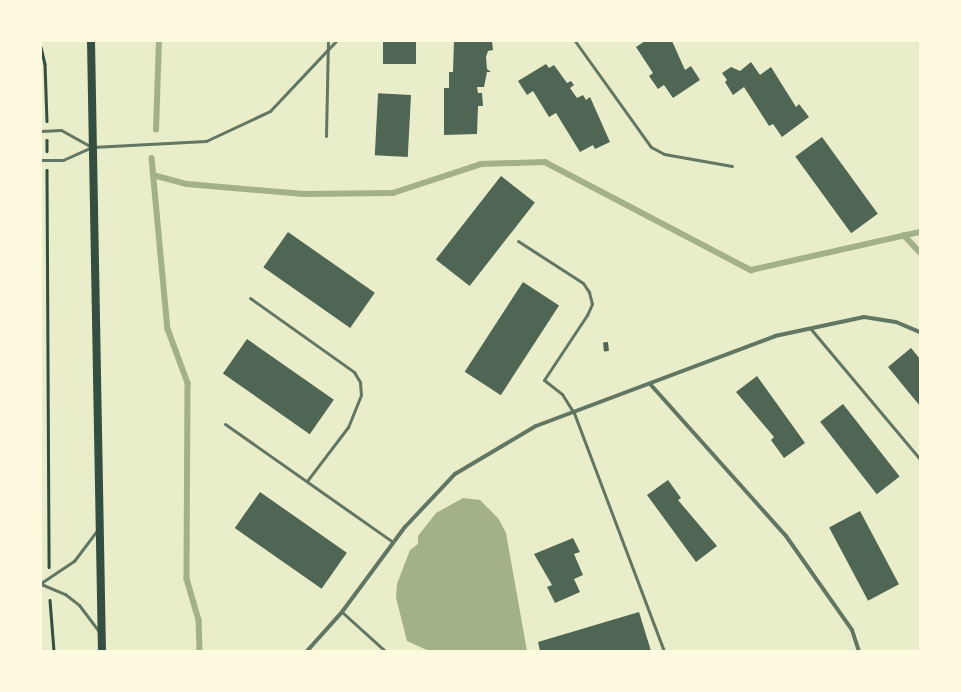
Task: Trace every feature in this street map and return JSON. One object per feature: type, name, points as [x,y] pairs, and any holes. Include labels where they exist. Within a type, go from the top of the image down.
[{"type":"main road","points":[[91,41],[98,529],[100,634],[102,651]]},
{"type":"street","points":[[307,651],[342,612],[393,542],[455,474],[536,426],[651,385],[775,336],[864,316],[896,322],[920,332]]},
{"type":"street","points":[[651,385],[786,536],[852,630],[859,651]]},
{"type":"lane","points":[[326,136],[328,41]]},
{"type":"lane","points":[[41,160],[62,160],[92,146],[206,141],[248,124],[286,97],[328,48],[336,41]]},
{"type":"lane","points":[[575,41],[651,147],[664,154],[732,166]]},
{"type":"lane","points":[[41,131],[61,130],[92,146]]},
{"type":"lane","points":[[518,242],[583,283],[589,292],[592,304],[587,315],[544,380],[562,394],[574,413],[664,651]]},
{"type":"lane","points":[[250,298],[354,372],[360,382],[361,395],[348,427],[307,481]]},
{"type":"lane","points":[[810,328],[920,459]]},
{"type":"lane","points":[[225,424],[393,542]]},
{"type":"lane","points":[[41,584],[74,561],[98,529]]},
{"type":"lane","points":[[41,584],[50,587],[79,605],[100,634]]},
{"type":"lane","points":[[342,612],[385,651]]},
{"type":"path","points":[[41,47],[45,64],[47,131],[49,579]]},
{"type":"path","points":[[50,587],[54,651]]},
{"type":"shaded area","points":[[463,498],[480,500],[498,518],[506,533],[527,651],[429,651],[407,641],[396,598],[397,584],[410,550],[418,544],[418,536],[436,513]]},
{"type":"building","points":[[383,41],[416,41],[416,64],[383,64]]},
{"type":"building","points":[[454,41],[492,41],[493,50],[488,51],[486,57],[487,69],[491,72],[487,72],[484,87],[477,87],[478,93],[482,93],[483,106],[478,106],[477,134],[444,135],[444,88],[449,88],[449,72],[453,72]]},
{"type":"building","points":[[645,41],[672,41],[685,70],[691,66],[700,80],[673,98],[664,85],[658,89],[649,76],[653,73],[636,47]]},
{"type":"building","points":[[751,62],[760,75],[771,67],[796,107],[799,104],[809,117],[782,137],[773,124],[769,126],[744,87],[733,95],[725,82],[727,80],[722,73],[731,67],[740,71]]},
{"type":"building","points":[[546,64],[549,68],[554,65],[567,83],[571,81],[574,85],[570,88],[577,98],[583,95],[586,100],[590,97],[610,142],[595,149],[593,145],[580,152],[556,113],[549,117],[533,91],[527,95],[518,81]]},
{"type":"building","points":[[378,93],[411,95],[408,157],[375,155]]},
{"type":"building","points":[[822,137],[878,214],[851,233],[795,156]]},
{"type":"building","points":[[501,176],[535,202],[470,286],[436,260]]},
{"type":"building","points":[[288,232],[375,293],[350,328],[263,267]]},
{"type":"building","points":[[523,282],[559,305],[501,395],[465,372]]},
{"type":"building","points":[[247,339],[334,400],[310,434],[223,373]]},
{"type":"building","points":[[608,342],[609,351],[604,351],[603,343]]},
{"type":"building","points":[[911,348],[920,359],[920,406],[888,367]]},
{"type":"building","points":[[757,376],[805,443],[784,458],[771,440],[774,437],[736,392]]},
{"type":"building","points":[[843,404],[900,476],[877,494],[820,422]]},
{"type":"building","points":[[668,480],[681,498],[678,500],[717,546],[696,562],[647,495]]},
{"type":"building","points":[[260,492],[347,553],[322,589],[235,528]]},
{"type":"building","points":[[860,511],[899,584],[868,601],[829,527]]},
{"type":"building","points":[[573,538],[580,552],[574,554],[583,575],[574,579],[580,592],[555,603],[547,587],[552,585],[534,554]]},
{"type":"building","points":[[639,612],[651,651],[540,651],[538,642]]},
{"type":"waterway","points":[[156,130],[159,41]]},
{"type":"waterway","points":[[152,158],[168,329],[188,383],[187,579],[199,620],[200,651]]},
{"type":"waterway","points":[[153,175],[187,184],[304,194],[393,193],[481,164],[545,162],[751,270],[920,232]]},
{"type":"waterway","points":[[904,235],[920,252]]}]
